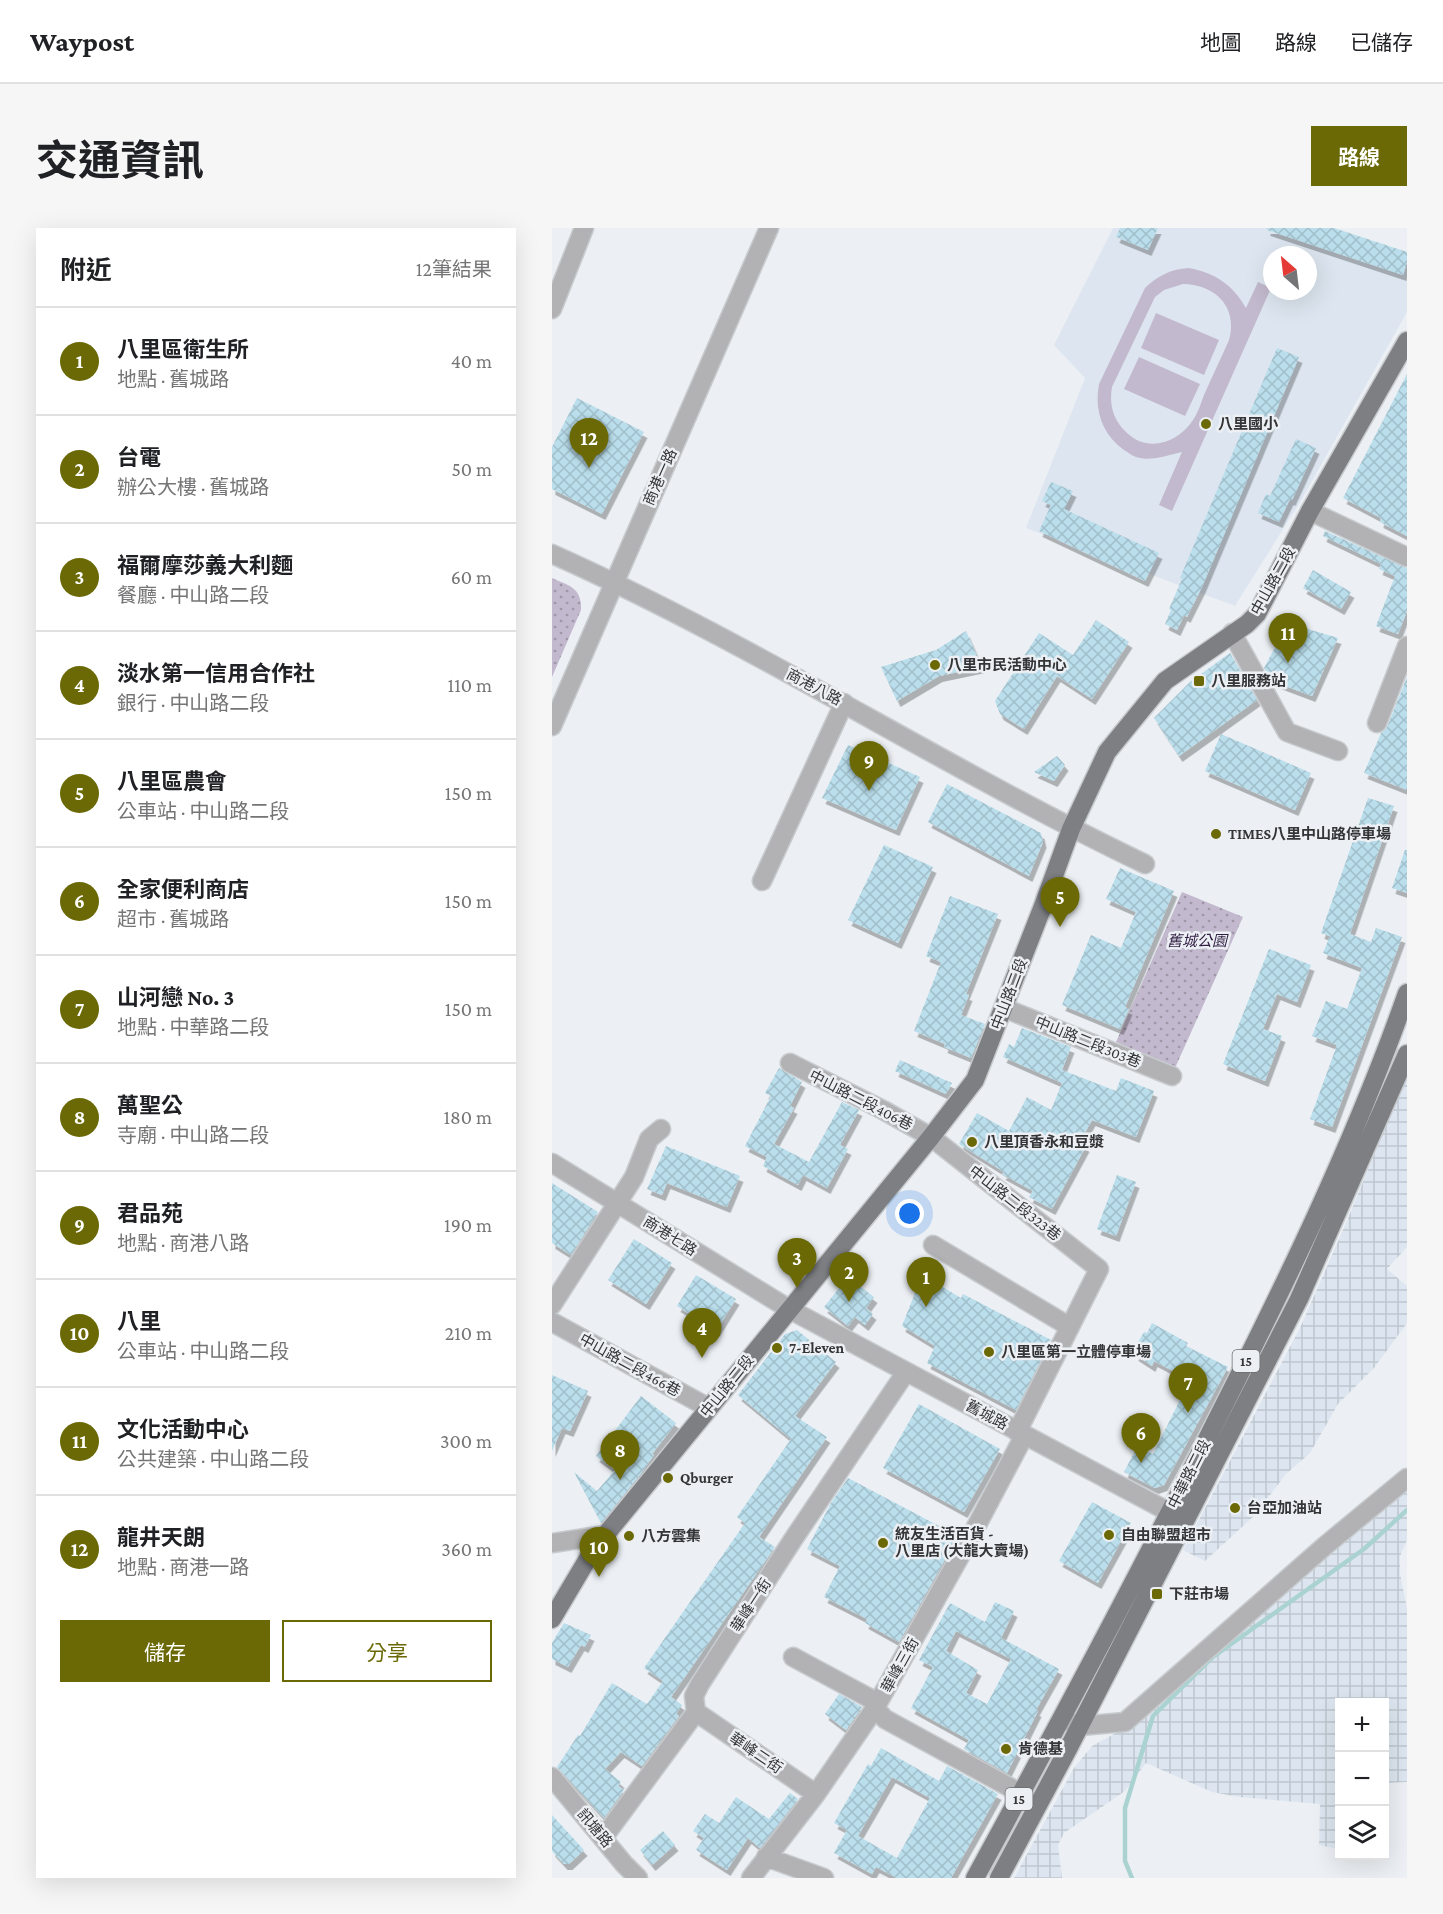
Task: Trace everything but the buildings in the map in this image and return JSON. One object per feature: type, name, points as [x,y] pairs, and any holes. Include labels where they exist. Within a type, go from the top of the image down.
[{"type":"main road","name":"中山路二段","points":[[552,1619],[593,1550],[931,1137],[975,1080],[1071,829],[1107,752],[1165,681],[1257,614],[1310,511],[1407,341]]},
{"type":"main road","name":"中華路二段","points":[[999,1878],[1080,1726],[1178,1516],[1381,1067],[1407,993]]},
{"type":"main road","name":"中華路二段","points":[[975,1878],[1299,1299],[1407,1054]]},
{"type":"street","points":[[552,309],[584,228]]},
{"type":"street","name":"商港一路","points":[[552,726],[769,228]]},
{"type":"street","points":[[1310,511],[1407,557]]},
{"type":"street","name":"商港八路","points":[[552,554],[614,581],[844,703],[1071,829],[1145,864]]},
{"type":"street","points":[[1232,633],[1287,732],[1338,751]]},
{"type":"street","points":[[1377,723],[1407,646]]},
{"type":"street","points":[[762,881],[844,703]]},
{"type":"street","name":"中山路二段303巷","points":[[1004,1008],[1172,1076]]},
{"type":"street","name":"中山路二段406巷","points":[[790,1064],[883,1110],[931,1137]]},
{"type":"street","points":[[552,1305],[634,1177],[649,1138],[661,1129]]},
{"type":"street","name":"中山路二段323巷","points":[[931,1137],[1099,1269]]},
{"type":"street","name":"商港七路","points":[[552,1163],[789,1309]]},
{"type":"street","points":[[933,1245],[1070,1327]]},
{"type":"street","name":"華峰三街","points":[[751,1878],[816,1794],[875,1708],[969,1540],[1099,1269]]},
{"type":"street","name":"舊城路","points":[[789,1309],[1178,1516]]},
{"type":"street","name":"中山路二段466巷","points":[[552,1322],[708,1408]]},
{"type":"street","name":"華峰一街","points":[[603,1838],[696,1712],[694,1696],[700,1684],[794,1538],[906,1372]]},
{"type":"street","points":[[1062,1719],[1080,1726],[1125,1722],[1318,1552],[1407,1478]]},
{"type":"street","points":[[552,1543],[605,1535]]},
{"type":"street","points":[[793,1657],[873,1700],[875,1708],[885,1719],[1022,1794]]},
{"type":"street","name":"華峰二街","points":[[696,1712],[816,1794]]},
{"type":"street","name":"訊塘路","points":[[552,1777],[603,1838],[624,1871],[638,1878]]},
{"type":"street","points":[[766,1857],[824,1878]]},
{"type":"shaded area","name":"八里國小","points":[[1113,228],[1329,228],[1407,254],[1407,312],[1302,499],[1235,606],[1026,528],[1085,378],[1054,345]]},
{"type":"shaded area","points":[[1407,1074],[1407,1247],[1387,1269],[1407,1286],[1407,1323],[1374,1368],[1338,1404],[1310,1453],[1286,1474],[1254,1516],[1205,1561],[1183,1550],[1300,1328]]},
{"type":"shaded area","points":[[1407,1478],[1407,1540],[1400,1556],[1400,1574],[1407,1608],[1407,1782],[1389,1783],[1389,1698],[1335,1698],[1335,1848],[1319,1845],[1320,1804],[1239,1797],[1212,1792],[1146,1763],[1125,1791],[1064,1833],[1058,1845],[1062,1878],[1014,1878],[1074,1768],[1092,1746],[1127,1727]]},
{"type":"green space","points":[[1189,268],[1215,277],[1235,292],[1246,308],[1258,282],[1263,284],[1263,300],[1266,300],[1172,511],[1159,505],[1182,452],[1148,459],[1134,456],[1124,450],[1110,437],[1101,421],[1098,394],[1099,384],[1145,288],[1154,280],[1176,270]],"holes":[[[1183,284],[1214,293],[1227,308],[1231,328],[1229,340],[1196,414],[1187,428],[1179,435],[1162,443],[1144,443],[1127,433],[1118,423],[1112,406],[1112,387],[1155,297],[1164,290]]]},
{"type":"green space","points":[[1156,313],[1219,340],[1204,375],[1141,348]]},
{"type":"green space","points":[[1139,357],[1200,384],[1185,416],[1124,389]]},
{"type":"green space","points":[[552,578],[577,592],[581,610],[552,677]]},
{"type":"green space","name":"舊城公園","points":[[1182,892],[1243,917],[1175,1068],[1116,1042]]},
{"type":"waterway","points":[[1132,1878],[1125,1861],[1125,1808],[1153,1716],[1213,1657],[1364,1549],[1407,1510]]},
{"type":"place","name":"八里國小","points":[[1206,424]]},
{"type":"place","name":"龍井天朗","points":[[589,468]]},
{"type":"place","name":"文化活動中心","points":[[1288,663]]},
{"type":"place","name":"八里市民活動中心","points":[[935,665]]},
{"type":"place","name":"八里服務站","points":[[1199,681]]},
{"type":"place","name":"君品苑","points":[[869,791]]},
{"type":"place","name":"TIMES八里中山路停車場","points":[[1216,834]]},
{"type":"place","name":"八里區農會","points":[[1060,927]]},
{"type":"place","name":"八里頂香永和豆漿","points":[[972,1142]]},
{"type":"place","name":"福爾摩莎義大利麵","points":[[797,1288]]},
{"type":"place","name":"台電","points":[[849,1302]]},
{"type":"place","name":"八里區衛生所","points":[[926,1307]]},
{"type":"place","name":"7-Eleven","points":[[777,1348]]},
{"type":"place","name":"八里區第一立體停車場","points":[[989,1352]]},
{"type":"place","name":"淡水第一信用合作社","points":[[702,1358]]},
{"type":"place","name":"山河戀 No. 3","points":[[1188,1413]]},
{"type":"place","name":"全家便利商店","points":[[1141,1463]]},
{"type":"place","name":"Qburger","points":[[668,1478]]},
{"type":"place","name":"萬聖公","points":[[620,1480]]},
{"type":"place","name":"台亞加油站","points":[[1235,1508]]},
{"type":"place","name":"自由聯盟超市","points":[[1109,1535]]},
{"type":"place","name":"八方雲集","points":[[629,1536]]},
{"type":"place","name":"統友生活百貨 - 八里店 (大龍大賣場)","points":[[883,1543]]},
{"type":"place","name":"八里","points":[[599,1577]]},
{"type":"place","name":"下莊市場","points":[[1157,1594]]},
{"type":"place","name":"肯德基","points":[[1006,1749]]}]
